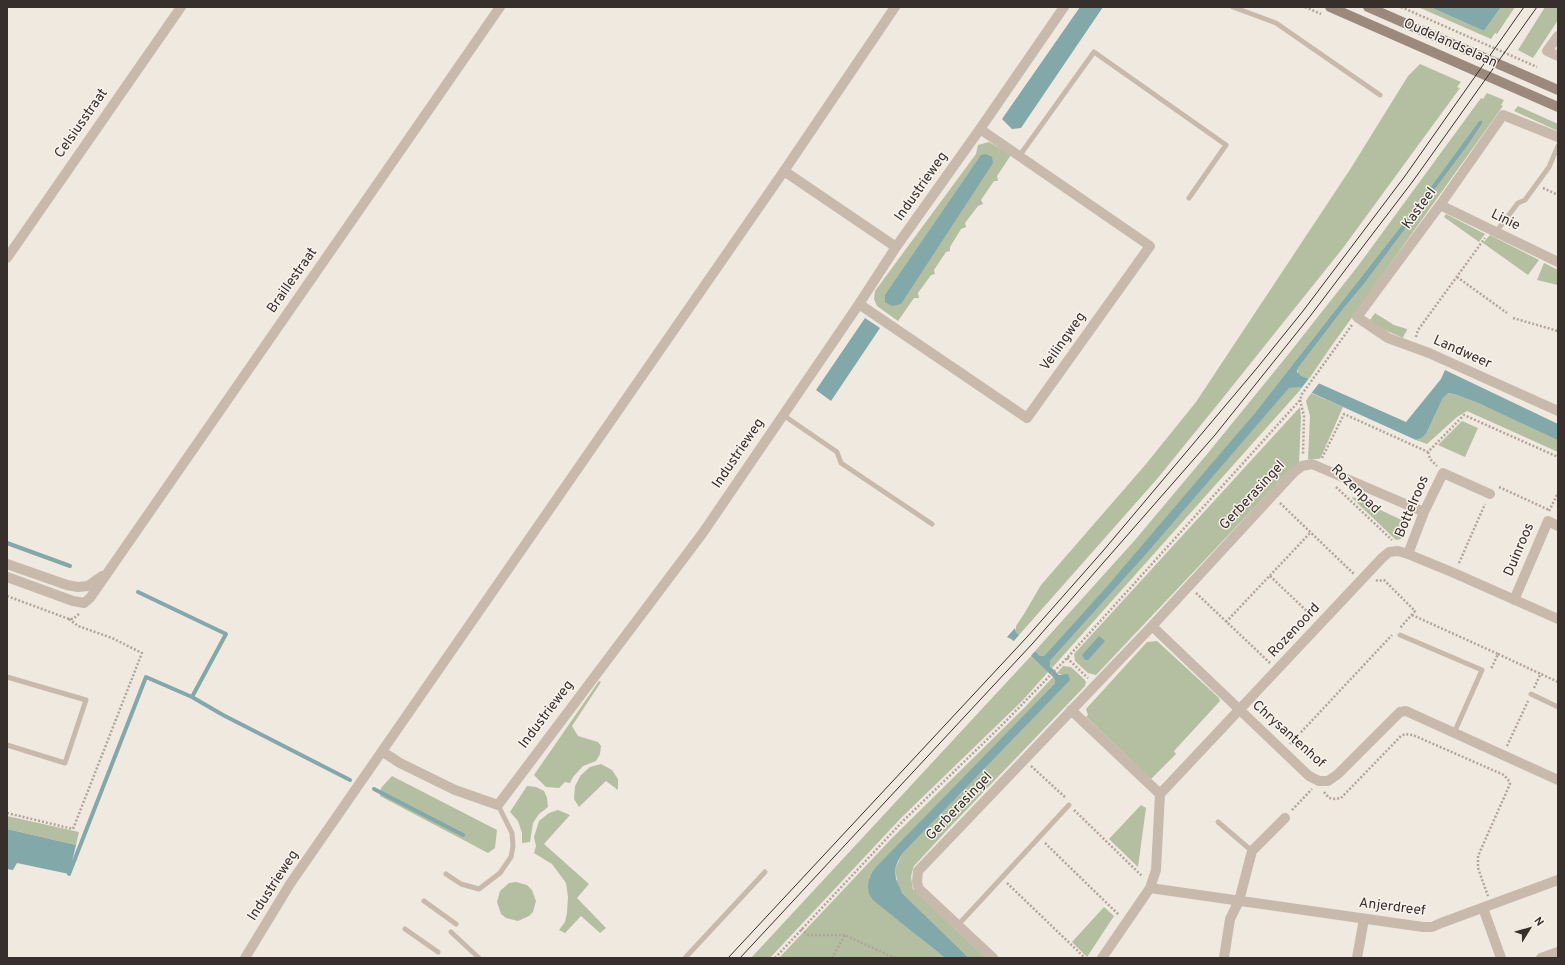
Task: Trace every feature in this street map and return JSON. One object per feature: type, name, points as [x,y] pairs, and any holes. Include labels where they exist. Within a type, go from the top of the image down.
[{"type":"main road","name":"Oudelandselaan","points":[[1330,7],[1558,107]]},
{"type":"main road","name":"Oudelandselaan","points":[[1368,7],[1558,90]]},
{"type":"street","name":"Celsiusstraat","points":[[7,258],[180,7]]},
{"type":"street","name":"Braillestraat","points":[[108,570],[500,7]]},
{"type":"street","name":"Industrieweg","points":[[245,958],[290,884],[383,752],[784,171],[895,7]]},
{"type":"street","name":"Industrieweg","points":[[498,805],[555,727],[702,534],[859,304],[896,247],[1064,7]]},
{"type":"street","points":[[1558,36],[1547,51],[1558,56]]},
{"type":"street","name":"Kasteel","points":[[1357,317],[1440,205],[1503,115],[1558,138]]},
{"type":"street","name":"Veilingweg","points":[[859,304],[1027,418],[1150,246],[980,128]]},
{"type":"street","points":[[784,171],[896,247]]},
{"type":"street","name":"Linie","points":[[1440,205],[1558,262]]},
{"type":"street","name":"Landweer","points":[[1357,317],[1388,338],[1429,353],[1558,411]]},
{"type":"street","name":"Gerberasingel","points":[[993,958],[919,889],[917,882],[918,871],[1152,626],[1294,472],[1302,466],[1312,464],[1424,512]]},
{"type":"street","name":"Bottelroos","points":[[1403,552],[1443,473],[1490,494]]},
{"type":"street","name":"Duinroos","points":[[1514,600],[1548,521],[1558,526]]},
{"type":"street","name":"Rozenoord","points":[[1160,794],[1382,558],[1389,552],[1403,552]]},
{"type":"street","points":[[1403,552],[1558,619]]},
{"type":"street","points":[[7,564],[67,585],[78,587],[88,586],[95,582],[108,570]]},
{"type":"street","points":[[7,577],[74,602],[84,604],[96,591],[108,570]]},
{"type":"street","points":[[1152,626],[1239,710]]},
{"type":"street","points":[[1071,710],[1160,794],[1156,870],[1151,886],[1102,958]]},
{"type":"street","name":"Chrysantenhof","points":[[1239,710],[1309,776],[1319,781],[1328,781],[1338,774],[1400,712],[1406,711],[1502,756],[1558,780]]},
{"type":"street","points":[[383,752],[400,763],[455,790],[498,805]]},
{"type":"street","points":[[1224,958],[1230,919],[1239,901],[1252,851],[1285,818]]},
{"type":"street","name":"Anjerdreef","points":[[1151,886],[1239,901],[1423,927],[1432,927],[1558,880]]},
{"type":"street","points":[[1487,906],[1502,958]]},
{"type":"street","points":[[1357,958],[1364,919]]},
{"type":"street","points":[[1540,958],[1558,952]]},
{"type":"lane","points":[[1233,7],[1276,23],[1380,95]]},
{"type":"lane","points":[[1020,155],[1094,52],[1226,145],[1189,198]]},
{"type":"lane","points":[[1493,231],[1518,203],[1525,200],[1548,167],[1558,146]]},
{"type":"lane","points":[[783,414],[837,452],[841,463],[932,524]]},
{"type":"lane","points":[[1400,634],[1482,670],[1454,734]]},
{"type":"lane","points":[[7,677],[86,700],[65,763],[7,745]]},
{"type":"lane","points":[[1531,694],[1558,707]]},
{"type":"lane","points":[[446,874],[461,884],[479,889],[500,873],[511,857],[513,846],[512,833],[498,805]]},
{"type":"lane","points":[[958,925],[1069,805]]},
{"type":"lane","points":[[1218,822],[1252,851]]},
{"type":"lane","points":[[686,958],[765,872]]},
{"type":"lane","points":[[424,901],[456,924]]},
{"type":"lane","points":[[405,928],[438,952]]},
{"type":"lane","points":[[451,932],[479,958]]},
{"type":"path","name":"Oudelandselaan","points":[[1401,7],[1544,70]]},
{"type":"path","points":[[1536,185],[1558,195]]},
{"type":"path","points":[[1413,347],[1418,330],[1493,231]]},
{"type":"path","points":[[1457,277],[1506,313]]},
{"type":"path","points":[[774,958],[903,821],[1002,725],[1067,658],[1300,400],[1302,394],[1357,317]]},
{"type":"path","points":[[1513,318],[1558,331]]},
{"type":"path","points":[[1300,400],[1304,416],[1302,466]]},
{"type":"path","name":"Rozenpad","points":[[1318,467],[1344,414],[1428,452]]},
{"type":"path","points":[[1443,473],[1430,459],[1428,452],[1464,415],[1558,457]]},
{"type":"path","name":"Rozenpad","points":[[1332,482],[1403,552]]},
{"type":"path","points":[[1454,573],[1494,484],[1549,510]]},
{"type":"path","points":[[1548,521],[1549,510],[1558,493]]},
{"type":"path","points":[[1272,495],[1361,581]]},
{"type":"path","points":[[1226,622],[1311,532]]},
{"type":"path","points":[[1283,751],[1415,611],[1384,580],[1378,581],[1368,573]]},
{"type":"path","points":[[1270,576],[1320,624]]},
{"type":"path","points":[[1188,586],[1278,670]]},
{"type":"path","points":[[7,596],[69,618],[78,626],[112,638],[142,653],[73,829],[7,813]]},
{"type":"path","points":[[1412,615],[1558,682]]},
{"type":"path","points":[[1482,670],[1489,673],[1498,654]]},
{"type":"path","points":[[1067,658],[1095,685]]},
{"type":"path","points":[[1502,756],[1541,673]]},
{"type":"path","points":[[1285,818],[1319,781],[1329,798],[1341,798],[1401,736],[1405,734],[1413,735],[1504,775],[1509,781],[1509,786],[1478,856],[1478,868],[1487,906]]},
{"type":"path","points":[[1031,766],[1066,798],[1069,805],[1151,886]]},
{"type":"path","points":[[1039,838],[1126,922]]},
{"type":"path","points":[[1002,878],[1084,958]]},
{"type":"path","points":[[801,929],[808,935],[845,935],[890,956],[898,958]]},
{"type":"path","points":[[832,958],[845,935]]},
{"type":"green space","points":[[1418,7],[1430,7],[1484,31],[1501,7],[1515,7],[1497,34],[1495,33],[1491,39]]},
{"type":"green space","points":[[1545,7],[1558,7],[1558,20],[1533,58],[1518,50]]},
{"type":"green space","points":[[1420,64],[1461,82],[1457,87],[1460,88],[1343,248],[1218,404],[1157,479],[1019,635],[1016,632],[1016,626],[1041,585],[1146,464],[1196,402],[1351,168],[1408,76]]},
{"type":"green space","points":[[1487,93],[1504,100],[1501,105],[1503,106],[1309,379],[1298,374],[1298,368],[1364,284],[1468,145],[1482,124],[1482,120],[1479,121],[1416,207],[1254,414],[1143,547],[1044,656],[1040,656],[1035,651],[1135,540],[1287,356],[1358,266],[1481,98],[1483,99]]},
{"type":"green space","points":[[1518,106],[1558,124],[1558,131],[1514,111]]},
{"type":"green space","points":[[989,142],[1011,155],[997,176],[998,181],[994,181],[981,200],[983,204],[978,206],[965,223],[966,227],[961,229],[950,247],[950,251],[946,252],[934,270],[935,274],[931,275],[918,293],[919,298],[914,298],[898,321],[877,306],[874,299],[875,291],[976,154],[978,145]]},
{"type":"green space","points":[[1446,214],[1485,234],[1479,242],[1444,217]]},
{"type":"green space","points":[[1490,235],[1539,260],[1528,275],[1483,243]]},
{"type":"green space","points":[[1544,263],[1558,270],[1558,285],[1537,280]]},
{"type":"green space","points":[[1375,313],[1394,325],[1407,329],[1403,338],[1380,328],[1370,320]]},
{"type":"green space","points":[[1294,386],[1302,388],[1052,668],[1050,661],[1149,551],[1289,387]]},
{"type":"green space","points":[[1311,393],[1343,407],[1319,459],[1308,459],[1310,416],[1306,401]]},
{"type":"green space","points":[[1447,393],[1478,403],[1558,439],[1558,452],[1467,411],[1457,417],[1427,444],[1416,440],[1422,438],[1426,434],[1443,398]]},
{"type":"green space","points":[[1300,407],[1299,463],[1286,474],[1096,675],[1088,673],[1075,661],[1074,654]]},
{"type":"green space","points":[[1462,421],[1478,428],[1465,457],[1438,445]]},
{"type":"green space","points":[[1353,497],[1408,523],[1401,539],[1396,540],[1352,498]]},
{"type":"green space","points":[[1157,641],[1219,698],[1220,701],[1174,751],[1176,754],[1151,779],[1086,717],[1088,715],[1086,709],[1147,642]]},
{"type":"green space","points":[[1031,656],[1048,672],[1022,701],[902,817],[770,958],[751,958]]},
{"type":"green space","points":[[1063,666],[1071,667],[1084,679],[1086,682],[1085,686],[950,827],[914,866],[912,872],[911,877],[913,889],[986,958],[969,958],[902,893],[898,886],[895,869],[902,854],[1026,725],[1063,675],[1057,673]]},
{"type":"green space","points":[[1053,677],[1055,683],[872,872],[869,879],[919,937],[945,958],[779,958],[891,839],[1025,707]]},
{"type":"green space","points":[[599,681],[601,682],[572,726],[578,736],[598,742],[601,746],[600,754],[596,761],[583,766],[573,777],[570,783],[565,782],[559,788],[546,787],[534,775]]},
{"type":"green space","points":[[601,764],[612,770],[618,779],[618,790],[606,781],[579,807],[574,799],[575,786],[581,775],[590,767]]},
{"type":"green space","points":[[392,776],[497,830],[495,848],[488,853],[380,796],[381,788]]},
{"type":"green space","points":[[527,786],[536,787],[544,791],[547,798],[548,807],[539,814],[533,823],[530,842],[522,843],[522,833],[518,821],[510,812]]},
{"type":"green space","points":[[1141,805],[1146,808],[1138,867],[1109,839]]},
{"type":"green space","points":[[558,810],[570,815],[544,844],[589,884],[577,898],[606,928],[600,933],[581,916],[565,933],[559,930],[565,922],[567,913],[568,897],[566,883],[552,864],[534,853],[536,846],[534,837],[539,821],[549,813]]},
{"type":"green space","points":[[7,816],[79,832],[76,845],[7,829]]},
{"type":"green space","points":[[516,882],[527,885],[532,890],[536,901],[533,912],[529,916],[518,921],[506,918],[501,914],[497,902],[500,891],[509,883]]},
{"type":"green space","points":[[1104,907],[1114,916],[1087,957],[1072,942]]},
{"type":"water","points":[[1080,7],[1103,7],[1021,128],[1012,129],[1002,119]]},
{"type":"water","points":[[1430,7],[1465,8],[1501,7],[1484,31]]},
{"type":"water","points":[[1482,120],[1482,124],[1468,145],[1364,284],[1298,368],[1297,372],[1300,375],[1406,422],[1441,379],[1445,370],[1558,424],[1558,440],[1478,403],[1448,393],[1443,398],[1426,434],[1422,438],[1416,440],[1299,387],[1289,388],[1149,551],[1050,661],[1050,666],[1059,675],[1068,674],[1070,680],[902,854],[895,869],[896,879],[902,893],[969,958],[945,958],[873,900],[869,894],[869,879],[877,866],[1055,683],[1053,677],[1031,656],[1007,637],[1015,628],[1016,632],[1040,656],[1044,656],[1110,583],[1254,414],[1416,207],[1479,121]]},
{"type":"water","points":[[986,154],[992,157],[993,163],[901,304],[892,306],[885,302],[885,295],[981,155]]},
{"type":"water","points":[[865,318],[880,328],[831,401],[816,390]]},
{"type":"water","points":[[1099,636],[1105,641],[1088,660],[1085,660],[1082,655]]},
{"type":"water","points":[[7,829],[76,845],[69,874],[17,863],[13,870],[7,869]]},
{"type":"pier","points":[[1310,377],[1320,382],[1310,395],[1300,390]]},
{"type":"pier","points":[[1020,634],[1036,650],[1030,657],[1012,643]]},
{"type":"waterway","points":[[7,543],[70,566]]},
{"type":"waterway","points":[[138,592],[226,634],[192,697]]},
{"type":"waterway","points":[[69,874],[146,677],[192,697],[223,715],[350,780]]},
{"type":"waterway","points":[[374,789],[463,835]]},
{"type":"tram line","points":[[728,958],[1027,637],[1103,551],[1257,368],[1303,311],[1405,176],[1524,7]]},
{"type":"tram line","points":[[740,958],[1033,643],[1215,435],[1311,315],[1413,181],[1537,7]]}]
